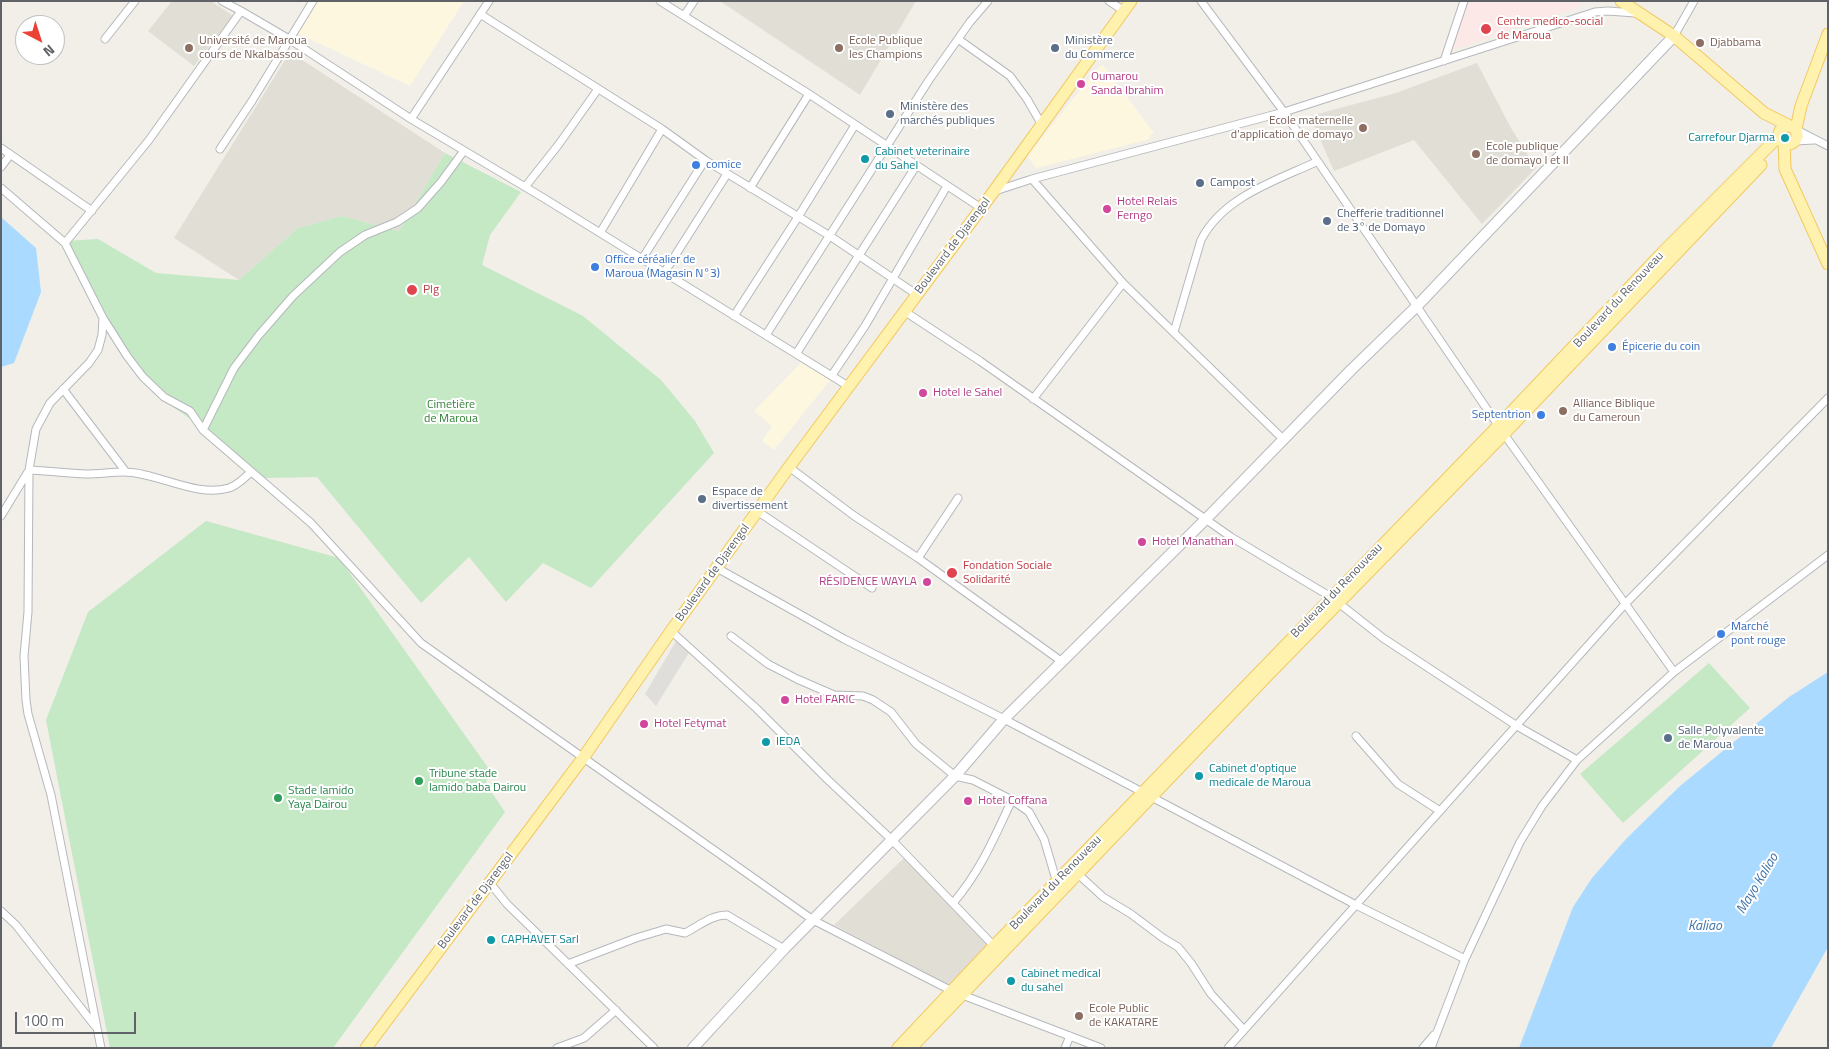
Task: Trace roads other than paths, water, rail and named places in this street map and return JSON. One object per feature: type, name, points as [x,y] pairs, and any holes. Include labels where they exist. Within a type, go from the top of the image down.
[{"type":"main road","name":"Boulevard de Djarengol","points":[[366,1048],[583,758],[757,511],[1132,1]]},
{"type":"main road","points":[[1621,1],[1674,36],[1788,135]]},
{"type":"main road","points":[[1828,34],[1788,135],[1785,169],[1828,264]]},
{"type":"main road","points":[[693,1048],[784,949],[955,776],[1004,718],[1206,519],[1416,307],[1674,36]]},
{"type":"main road","name":"Boulevard du Renouveau","points":[[910,1048],[994,946],[1147,795],[1501,430],[1662,253],[1788,135]]},
{"type":"main road","name":"Boulevard du Renouveau","points":[[898,1048],[1078,874],[1147,795]]},
{"type":"street","points":[[105,39],[135,1]]},
{"type":"street","points":[[222,1],[242,10],[463,152],[525,187],[848,386]]},
{"type":"street","points":[[220,148],[252,101],[313,1]]},
{"type":"street","points":[[411,119],[488,1]]},
{"type":"street","points":[[660,1],[809,94],[981,208]]},
{"type":"street","points":[[684,16],[694,1]]},
{"type":"street","points":[[766,335],[929,80],[988,1]]},
{"type":"street","points":[[1109,1],[1124,11]]},
{"type":"street","points":[[1201,1],[1284,112],[1316,162],[1501,430],[1674,672]]},
{"type":"street","points":[[1444,61],[1464,1]]},
{"type":"street","points":[[1674,36],[1694,1]]},
{"type":"street","points":[[65,243],[149,140],[242,10]]},
{"type":"street","points":[[994,191],[1032,178],[1284,112],[1595,12],[1615,11],[1643,14]]},
{"type":"street","points":[[480,14],[662,129],[705,160],[830,236],[916,294]]},
{"type":"street","points":[[958,39],[1010,76],[1027,99],[1042,125]]},
{"type":"street","points":[[525,187],[560,144],[598,89]]},
{"type":"street","points":[[750,188],[809,94]]},
{"type":"street","points":[[734,316],[855,125]]},
{"type":"street","points":[[600,234],[662,129]]},
{"type":"street","points":[[1788,135],[1814,140],[1828,146]]},
{"type":"street","points":[[1788,135],[1814,140]]},
{"type":"street","points":[[1,148],[92,211]]},
{"type":"street","points":[[203,430],[234,368],[293,296],[340,252],[365,235],[397,222],[418,208],[441,182],[463,152]]},
{"type":"street","points":[[1,168],[10,155]]},
{"type":"street","points":[[642,259],[705,160]]},
{"type":"street","points":[[1174,332],[1201,240],[1212,222],[1238,200],[1316,162]]},
{"type":"street","points":[[796,354],[916,166]]},
{"type":"street","points":[[664,273],[728,174]]},
{"type":"street","points":[[1032,178],[1123,283],[1284,440]]},
{"type":"street","points":[[832,375],[865,326],[947,186]]},
{"type":"street","points":[[1,188],[65,243],[104,318],[127,356],[143,377],[164,397],[190,411],[203,430],[311,523],[421,643],[813,920],[957,993],[1101,1048]]},
{"type":"street","points":[[1033,399],[1123,283]]},
{"type":"street","points":[[904,311],[1232,537],[1335,600],[1383,638],[1517,726],[1577,760]]},
{"type":"street","points":[[101,1048],[52,795],[28,714],[24,656],[28,612],[29,470],[36,429],[50,403],[90,363],[98,350],[104,318]]},
{"type":"street","points":[[63,389],[126,472]]},
{"type":"street","points":[[1228,1048],[1625,604],[1828,398]]},
{"type":"street","points":[[789,467],[853,515],[918,558],[1061,661]]},
{"type":"street","points":[[29,470],[87,474],[126,472],[142,474],[190,488],[217,490],[235,485],[251,472]]},
{"type":"street","points":[[1,516],[29,470]]},
{"type":"street","points":[[918,558],[958,498]]},
{"type":"street","points":[[757,511],[872,588]]},
{"type":"street","points":[[1431,1048],[1465,959],[1520,842],[1542,806],[1577,760],[1674,672],[1828,555]]},
{"type":"street","points":[[717,568],[844,639],[1004,718],[1356,905],[1465,959]]},
{"type":"street","points":[[671,631],[756,708],[828,780],[892,840],[954,902],[994,946]]},
{"type":"street","points":[[731,636],[768,664],[797,679],[834,695],[863,696],[873,700],[891,712],[916,744],[955,776],[973,780],[1012,800],[1029,812],[1044,839],[1057,882]]},
{"type":"street","points":[[1356,736],[1398,784],[1440,811]]},
{"type":"street","points":[[954,902],[969,885],[980,867],[1012,800]]},
{"type":"street","points":[[1078,874],[1103,896],[1178,947],[1191,962],[1210,994],[1244,1030]]},
{"type":"street","points":[[490,883],[507,904],[654,1048]]},
{"type":"street","points":[[1,911],[16,925],[97,1028]]},
{"type":"street","points":[[568,964],[636,938],[666,929],[685,933],[708,919],[722,915],[727,915],[784,949]]},
{"type":"street","points":[[557,1048],[584,1038],[616,1010]]},
{"type":"street","points":[[1423,1048],[1438,1030]]},
{"type":"street","points":[[1066,1048],[1070,1036]]},
{"type":"water","points":[[1,217],[36,248],[41,292],[14,363],[1,367]]},
{"type":"water","name":"Kaliao","points":[[1828,672],[1828,947],[1771,1048],[1519,1048],[1573,907],[1592,878],[1626,839],[1680,786],[1789,697]]},
{"type":"place","name":"Centre medico-social de Maroua","points":[[1486,29]]},
{"type":"place","name":"Djabbama","points":[[1700,43]]},
{"type":"place","name":"Université de Maroua cours de Nkalbassou","points":[[189,48]]},
{"type":"place","name":"Ecole Publique les Champions","points":[[839,48]]},
{"type":"place","name":"Ministère du Commerce","points":[[1055,48]]},
{"type":"place","name":"Oumarou Sanda Ibrahim","points":[[1081,84]]},
{"type":"place","name":"Ministère des marchés publiques","points":[[890,114]]},
{"type":"place","name":"Ecole maternelle d'application de domayo","points":[[1363,128]]},
{"type":"place","name":"Carrefour Djarma","points":[[1785,138]]},
{"type":"place","name":"Ecole publique de domayo I et II","points":[[1476,154]]},
{"type":"place","name":"Cabinet veterinaire du Sahel","points":[[865,159]]},
{"type":"place","name":"comice","points":[[696,165]]},
{"type":"place","name":"Campost","points":[[1200,183]]},
{"type":"place","name":"Hotel Relais Ferngo","points":[[1107,209]]},
{"type":"place","name":"Chefferie traditionnel de 3° de Domayo","points":[[1327,221]]},
{"type":"place","name":"Office céréalier de Maroua (Magasin N°3)","points":[[595,267]]},
{"type":"place","name":"Plg","points":[[412,290]]},
{"type":"place","name":"Épicerie du coin","points":[[1612,347]]},
{"type":"place","name":"Hotel le Sahel","points":[[923,393]]},
{"type":"place","name":"Alliance Biblique du Cameroun","points":[[1563,411]]},
{"type":"place","name":"Septentrion","points":[[1541,415]]},
{"type":"place","name":"Espace de divertissement","points":[[702,499]]},
{"type":"place","name":"Hotel Manathan","points":[[1142,542]]},
{"type":"place","name":"Fondation Sociale Solidarité","points":[[952,573]]},
{"type":"place","name":"RÉSIDENCE WAYLA","points":[[927,582]]},
{"type":"place","name":"Marché pont rouge","points":[[1721,634]]},
{"type":"place","name":"Hotel FARIC","points":[[785,700]]},
{"type":"place","name":"Hotel Fetymat","points":[[644,724]]},
{"type":"place","name":"Salle Polyvalente de Maroua","points":[[1668,738]]},
{"type":"place","name":"IEDA","points":[[766,742]]},
{"type":"place","name":"Cabinet d'optique medicale de Maroua","points":[[1199,776]]},
{"type":"place","name":"Tribune stade lamido baba Dairou","points":[[419,781]]},
{"type":"place","name":"Stade lamido Yaya Dairou","points":[[278,798]]},
{"type":"place","name":"Hotel Coffana","points":[[968,801]]},
{"type":"place","name":"CAPHAVET Sarl","points":[[491,940]]},
{"type":"place","name":"Cabinet medical du sahel","points":[[1011,981]]},
{"type":"place","name":"Ecole Public de KAKATARE","points":[[1079,1016]]},
{"type":"park label","name":"Cimetière de Maroua","points":[[451,412]]},
{"type":"water label","name":"Mayo Kaliao","points":[[1758,884]]}]
